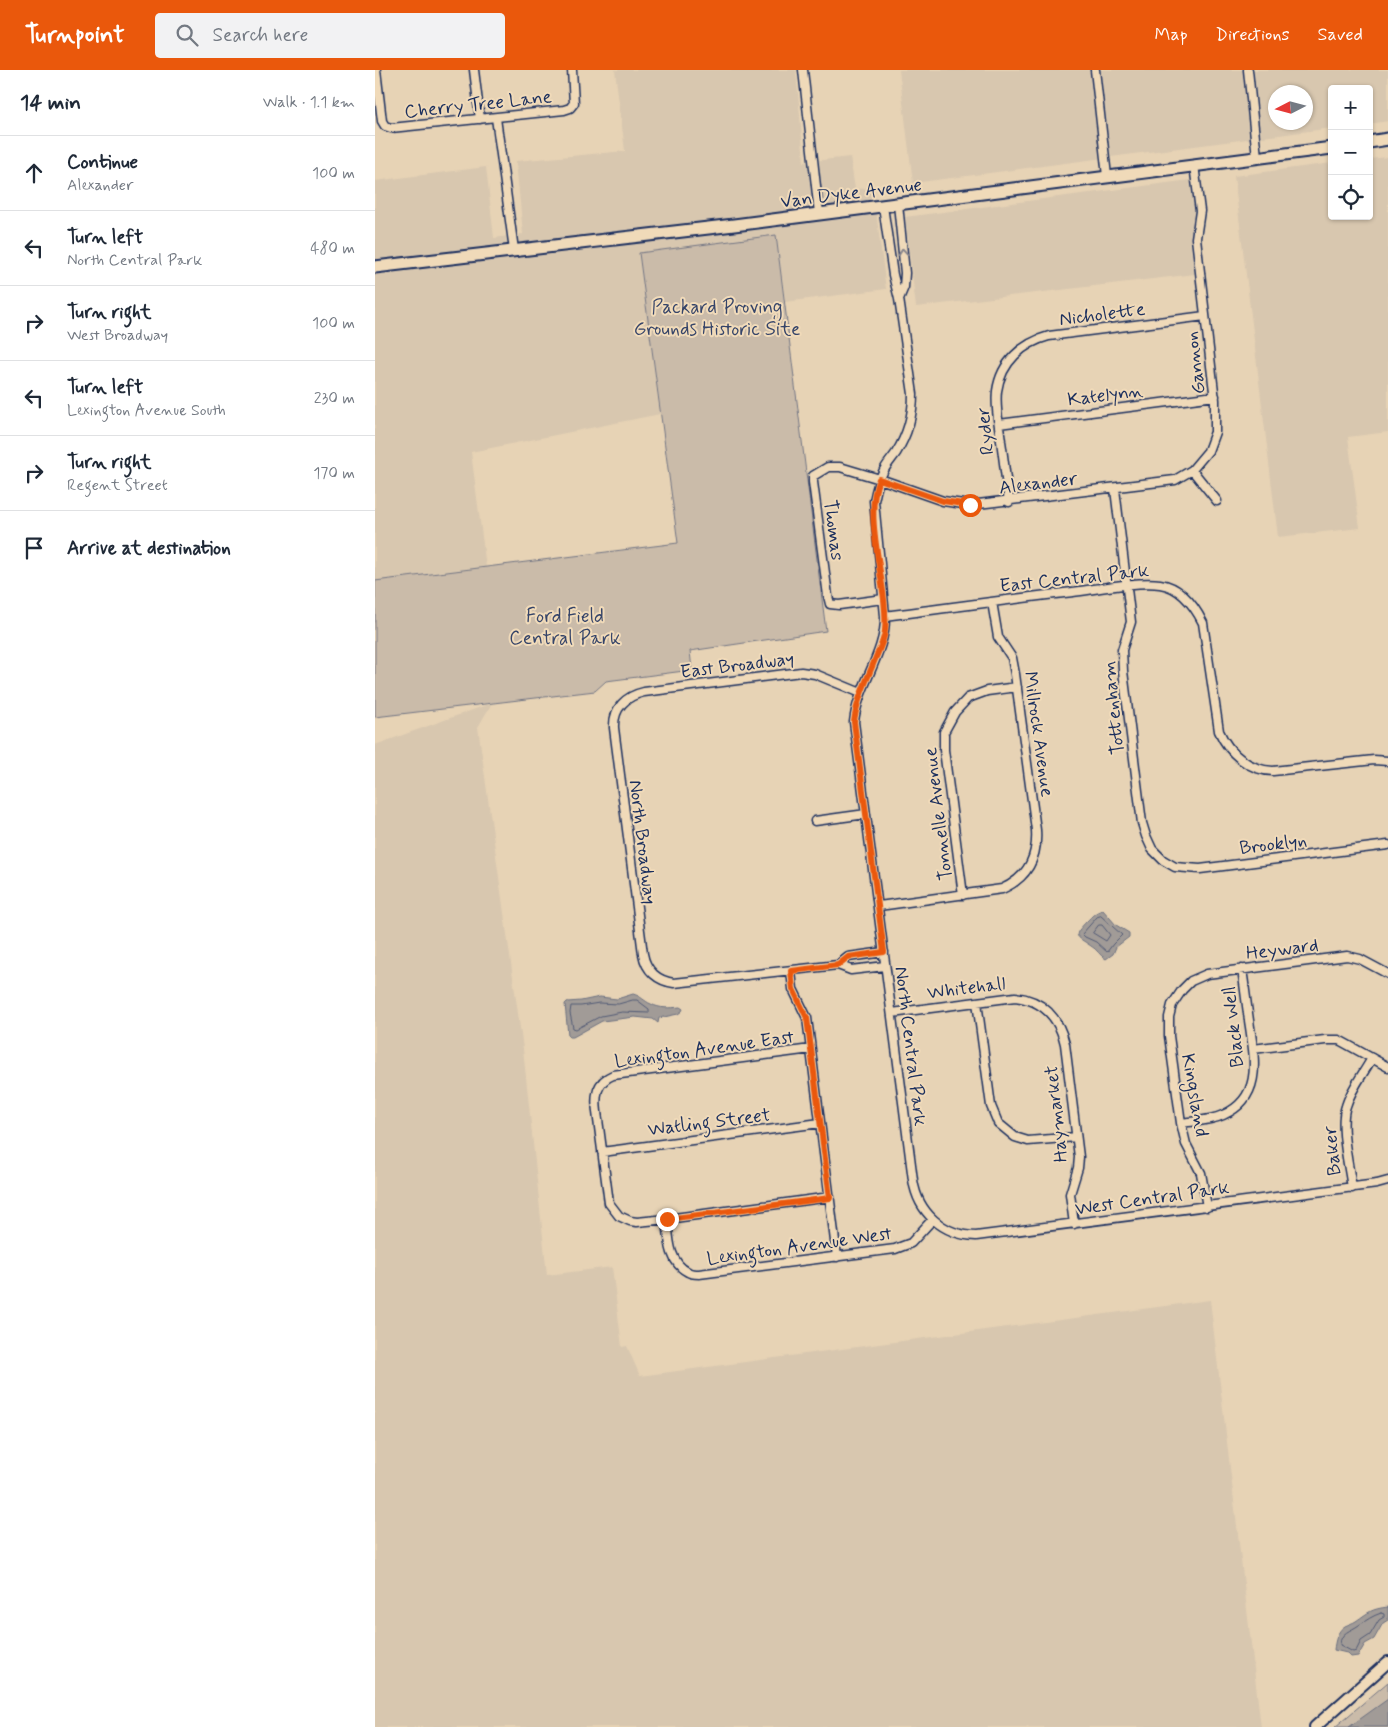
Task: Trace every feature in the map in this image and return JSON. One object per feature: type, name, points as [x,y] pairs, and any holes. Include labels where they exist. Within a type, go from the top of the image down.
[{"type":"main road","points":[[1373,141],[1388,139]]},
{"type":"main road","name":"Van Dyke Avenue","points":[[375,268],[734,225],[1328,148]]},
{"type":"street","name":"Cherry Tree Lane","points":[[376,70],[382,121],[385,126],[391,128],[565,110],[573,105],[575,96],[572,70]]},
{"type":"street","points":[[474,70],[480,119]]},
{"type":"street","points":[[803,70],[819,214]]},
{"type":"street","points":[[1095,70],[1107,176]]},
{"type":"street","points":[[1247,70],[1257,157]]},
{"type":"street","points":[[497,118],[514,250]]},
{"type":"street","name":"Gannon","points":[[1115,489],[1175,480],[1192,470],[1208,451],[1215,432],[1215,396],[1196,238],[1200,211],[1194,165]]},
{"type":"street","name":"North Central Park","points":[[898,204],[905,273],[905,287],[899,299]]},
{"type":"street","name":"North Central Park","points":[[883,206],[913,394],[913,410],[904,438],[879,479],[874,501],[885,633],[861,693],[854,722],[914,1187],[918,1200],[926,1213]]},
{"type":"street","name":"Nicholette","points":[[1009,360],[1027,344],[1049,336],[1205,316]]},
{"type":"street","name":"Ryder","points":[[1009,360],[1001,375],[997,390],[999,424],[1009,502]]},
{"type":"street","name":"Katelynn","points":[[999,424],[1215,396]]},
{"type":"street","name":"Thomas","points":[[879,479],[840,467],[828,467],[813,476],[830,604],[839,605],[883,599]]},
{"type":"street","points":[[1192,470],[1217,501]]},
{"type":"street","name":"Alexander","points":[[879,479],[959,505],[1009,502],[1115,489]]},
{"type":"street","name":"Tottenham","points":[[1115,489],[1131,622],[1122,656],[1142,823],[1152,849],[1163,860]]},
{"type":"street","name":"East Central Park","points":[[885,616],[1126,585],[1161,584],[1182,594],[1197,611],[1203,623],[1207,640],[1218,728],[1224,741],[1234,754],[1251,766],[1273,771],[1374,760],[1388,761]]},
{"type":"street","name":"Millrock Avenue","points":[[963,895],[1002,889],[1015,883],[1025,873],[1034,857],[1037,838],[1012,658],[997,632],[992,602]]},
{"type":"street","name":"East Broadway","points":[[619,708],[629,697],[640,693],[801,672],[815,674],[861,693]]},
{"type":"street","name":"Tonnelle Avenue","points":[[963,895],[944,732],[955,712],[968,698],[987,691],[1017,686]]},
{"type":"street","name":"North Broadway","points":[[619,708],[614,718],[615,736],[641,938],[645,963],[650,971],[657,977],[674,983],[791,971]]},
{"type":"street","points":[[815,821],[866,814]]},
{"type":"street","name":"Brooklyn","points":[[1163,860],[1175,867],[1200,869],[1388,846]]},
{"type":"street","points":[[879,906],[963,895]]},
{"type":"street","points":[[838,965],[848,957],[884,952]]},
{"type":"street","points":[[865,954],[867,968]]},
{"type":"street","name":"Heyward","points":[[1182,990],[1191,981],[1207,974],[1347,956],[1360,959],[1388,974]]},
{"type":"street","points":[[837,1257],[807,1018],[793,989],[791,971],[838,965],[851,970],[885,966]]},
{"type":"street","name":"Black Well","points":[[1181,1123],[1218,1117],[1229,1112],[1239,1104],[1251,1087],[1254,1070],[1253,1050],[1242,970]]},
{"type":"street","name":"Kingsland","points":[[1182,990],[1172,1005],[1169,1018],[1169,1036],[1181,1123],[1186,1144],[1201,1173],[1207,1207]]},
{"type":"street","name":"Whitehall","points":[[892,1013],[1015,997],[1033,1001],[1042,1006]]},
{"type":"street","points":[[977,1002],[991,1106],[998,1123],[1015,1137],[1028,1141],[1076,1136]]},
{"type":"street","name":"Haymarket","points":[[1042,1006],[1055,1019],[1062,1032],[1079,1162],[1070,1194],[1074,1224]]},
{"type":"street","points":[[1253,1050],[1325,1040],[1339,1040],[1388,1067]]},
{"type":"street","name":"Lexington Avenue East","points":[[602,1152],[596,1100],[597,1092],[603,1081],[617,1074],[811,1050]]},
{"type":"street","name":"Baker","points":[[1352,1188],[1344,1126],[1344,1111],[1349,1097],[1372,1058]]},
{"type":"street","name":"Watling Street","points":[[602,1152],[820,1123]]},
{"type":"street","points":[[602,1152],[608,1198],[615,1212],[625,1219],[637,1222],[830,1198]]},
{"type":"street","name":"West Central Park","points":[[926,1213],[950,1231],[967,1236],[976,1236],[1352,1188],[1388,1181]]},
{"type":"street","name":"Lexington Avenue West","points":[[667,1219],[671,1252],[676,1262],[687,1272],[699,1274],[903,1247],[911,1243],[933,1219]]},
{"type":"street","points":[[1315,1727],[1388,1662]]},
{"type":"shaded area","points":[[615,70],[796,70],[804,162],[850,157],[855,189],[873,188],[886,289],[785,302],[776,235],[639,253],[660,414],[471,452],[486,567],[375,581],[375,181],[486,167],[494,238],[523,234],[516,161],[625,151]]},
{"type":"shaded area","points":[[899,70],[1388,70],[1388,121],[1373,123],[1373,85],[1328,85],[1328,129],[913,183]]},
{"type":"shaded area","points":[[1388,157],[1388,432],[1348,437],[1360,528],[1278,537],[1234,176],[1328,164],[1328,220],[1373,220],[1373,159]]},
{"type":"shaded area","points":[[1190,180],[1195,209],[1190,242],[1195,274],[916,307],[905,217]]},
{"type":"shaded area","points":[[492,703],[478,727],[523,1049],[547,1275],[612,1267],[622,1347],[627,1346],[640,1376],[1210,1300],[1261,1727],[375,1727],[375,745]]},
{"type":"green space","points":[[776,235],[826,631],[690,651],[692,670],[606,681],[595,691],[375,717],[375,581],[678,543],[639,253]]},
{"type":"green space","points":[[1388,1682],[1388,1727],[1335,1727]]},
{"type":"water","points":[[1103,910],[1116,925],[1129,933],[1129,937],[1116,947],[1113,954],[1106,959],[1077,935],[1090,917]]},
{"type":"water","points":[[633,994],[658,1007],[680,1007],[683,1009],[678,1014],[659,1018],[658,1023],[653,1019],[635,1017],[602,1021],[573,1037],[568,1035],[565,1004],[567,1002],[600,997],[617,999]]},
{"type":"water","points":[[1388,1607],[1388,1620],[1383,1623],[1374,1639],[1365,1644],[1358,1656],[1351,1657],[1347,1653],[1334,1650],[1337,1636],[1342,1628],[1371,1611]]},
{"type":"water","points":[[1388,1699],[1388,1727],[1349,1727]]},
{"type":"route","points":[[667,1219],[830,1198],[807,1018],[805,1011],[796,998],[791,971],[838,965],[848,957],[884,952],[854,722],[857,704],[885,633],[875,520],[874,501],[877,485],[879,479],[943,501],[959,505],[970,505]]},
{"type":"park label","name":"Packard Proving Grounds Historic Site","points":[[717,317]]},
{"type":"park label","name":"Ford Field Central Park","points":[[565,626]]}]
